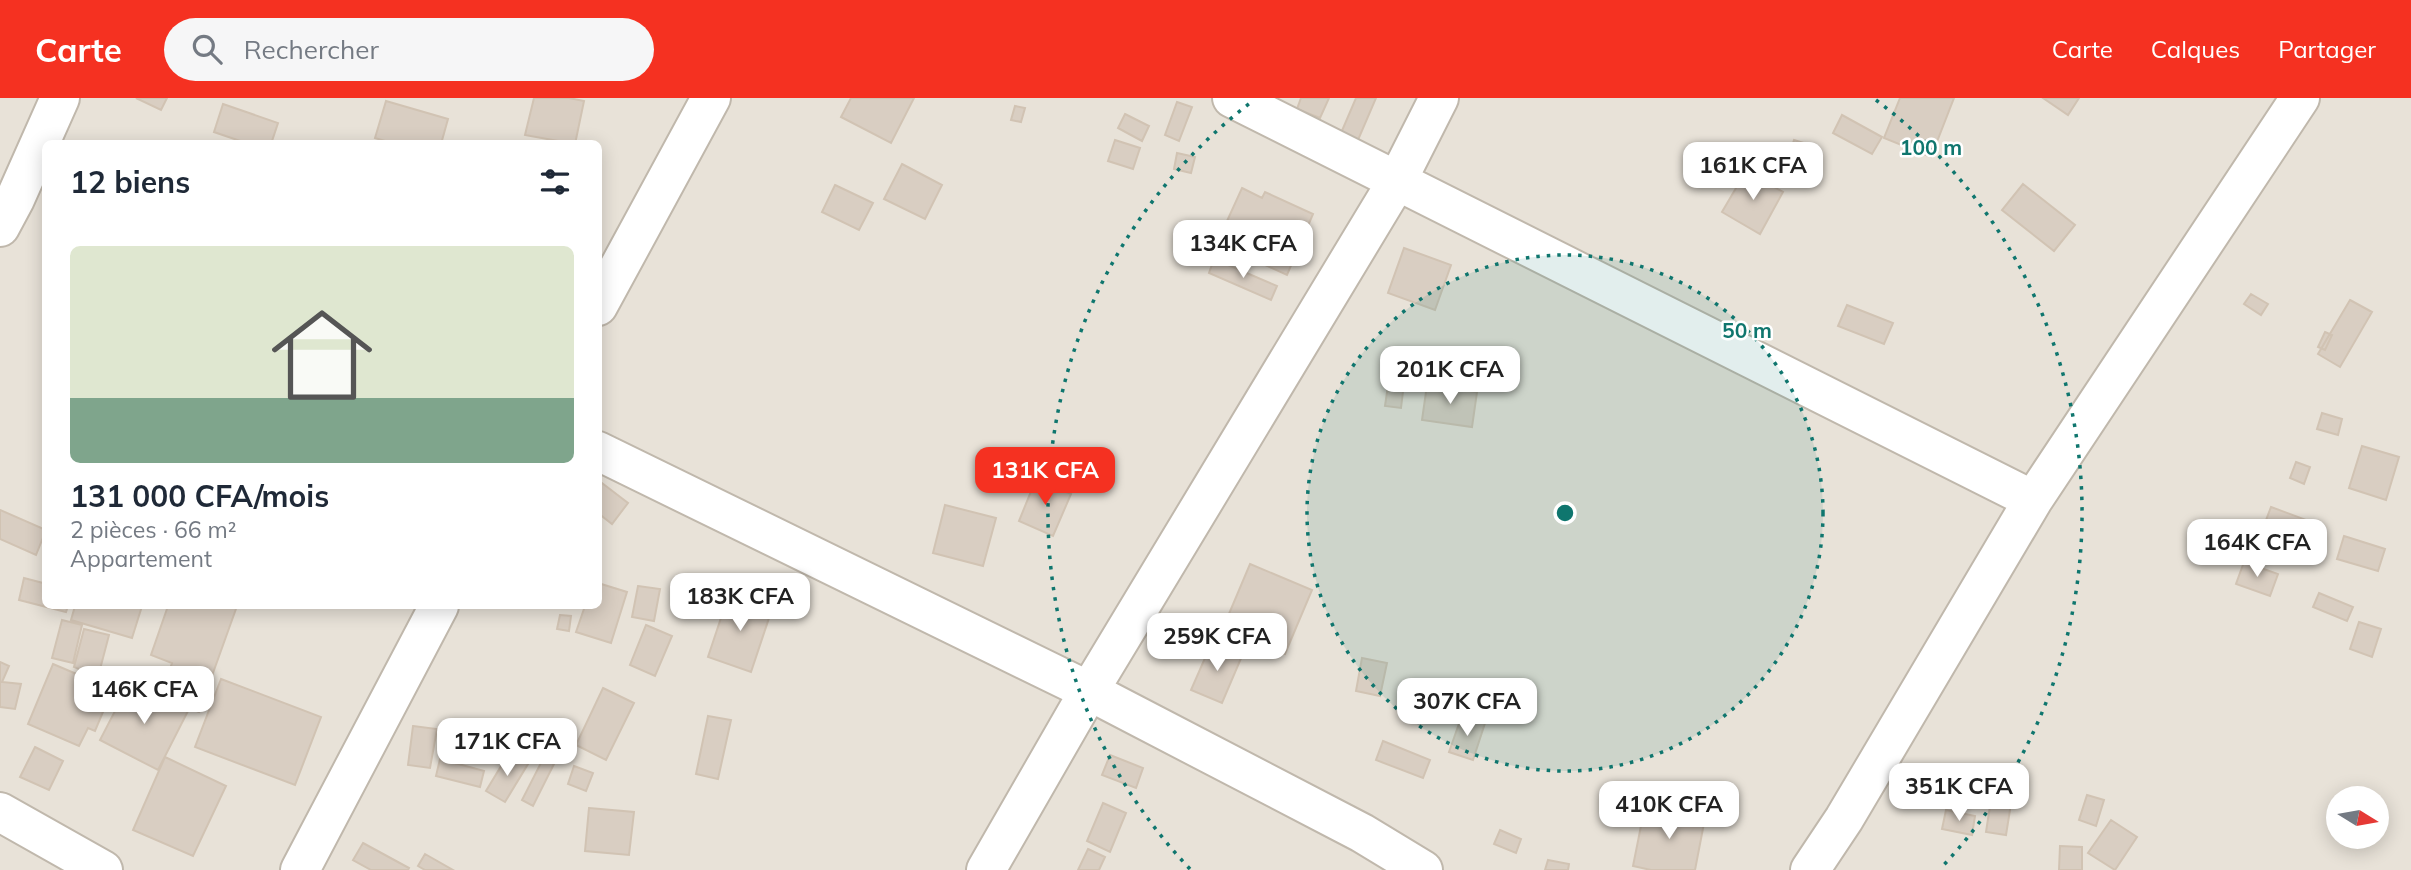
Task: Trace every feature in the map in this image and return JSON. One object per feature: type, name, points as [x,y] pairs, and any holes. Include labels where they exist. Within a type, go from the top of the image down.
[{"type":"street","points":[[43,140],[60,98]]},
{"type":"street","points":[[602,299],[711,98]]},
{"type":"street","points":[[1232,98],[2033,500]]},
{"type":"street","points":[[986,870],[1089,691],[1397,181],[1440,98]]},
{"type":"street","points":[[1810,870],[1844,819],[2033,500],[2300,98]]},
{"type":"street","points":[[15,207],[42,142]]},
{"type":"street","points":[[602,453],[1089,691],[1362,833],[1423,870]]},
{"type":"street","points":[[300,870],[437,609]]},
{"type":"street","points":[[0,812],[103,870]]},
{"type":"shaded area","points":[[0,98],[2411,98],[2411,870],[0,870]]},
{"type":"building","points":[[136,98],[167,98],[161,110]]},
{"type":"building","points":[[534,98],[584,101],[576,140],[553,140],[525,135]]},
{"type":"building","points":[[851,98],[914,98],[891,143],[841,117]]},
{"type":"building","points":[[1301,98],[1329,98],[1320,118],[1297,109]]},
{"type":"building","points":[[1356,98],[1376,98],[1358,140],[1341,133]]},
{"type":"building","points":[[1900,98],[1954,98],[1931,157],[1884,138]]},
{"type":"building","points":[[2043,98],[2079,98],[2068,115]]},
{"type":"building","points":[[386,101],[448,119],[442,140],[375,138]]},
{"type":"building","points":[[1177,102],[1192,107],[1179,141],[1165,135]]},
{"type":"building","points":[[223,104],[278,123],[272,140],[237,140],[214,132]]},
{"type":"building","points":[[1015,106],[1025,108],[1021,122],[1011,120]]},
{"type":"building","points":[[1125,114],[1149,126],[1142,141],[1118,128]]},
{"type":"building","points":[[1842,115],[1882,137],[1872,154],[1833,133]]},
{"type":"building","points":[[1115,140],[1140,148],[1133,169],[1108,161]]},
{"type":"building","points":[[1794,140],[1810,145],[1807,157],[1790,153]]},
{"type":"building","points":[[1177,153],[1195,157],[1191,173],[1174,169]]},
{"type":"building","points":[[902,164],[942,185],[925,219],[884,199]]},
{"type":"building","points":[[1746,171],[1783,192],[1760,234],[1722,212]]},
{"type":"building","points":[[2023,184],[2075,225],[2054,251],[2002,210]]},
{"type":"building","points":[[835,185],[873,203],[859,230],[822,212]]},
{"type":"building","points":[[1242,188],[1262,198],[1265,192],[1313,214],[1287,275],[1217,243]]},
{"type":"building","points":[[1404,248],[1451,265],[1435,310],[1388,293]]},
{"type":"building","points":[[1214,259],[1277,286],[1271,300],[1209,273]]},
{"type":"building","points":[[2251,294],[2268,304],[2261,315],[2244,304]]},
{"type":"building","points":[[2350,300],[2372,312],[2340,367],[2318,354]]},
{"type":"building","points":[[1847,305],[1893,323],[1884,344],[1838,326]]},
{"type":"building","points":[[2325,332],[2332,335],[2325,350],[2318,347]]},
{"type":"building","points":[[1390,372],[1405,375],[1401,408],[1385,406]]},
{"type":"building","points":[[1427,385],[1477,392],[1472,427],[1422,420]]},
{"type":"building","points":[[2322,413],[2342,419],[2338,435],[2317,429]]},
{"type":"building","points":[[2362,446],[2399,457],[2386,500],[2349,488]]},
{"type":"building","points":[[2296,462],[2310,467],[2304,484],[2290,478]]},
{"type":"building","points":[[1036,479],[1071,494],[1053,536],[1019,521]]},
{"type":"building","points":[[602,483],[628,503],[612,524],[602,516]]},
{"type":"building","points":[[945,505],[996,518],[983,566],[933,553]]},
{"type":"building","points":[[2271,507],[2317,524],[2310,546],[2263,528]]},
{"type":"building","points":[[0,510],[42,528],[42,540],[36,555],[0,539]]},
{"type":"building","points":[[2344,536],[2385,549],[2378,571],[2337,559]]},
{"type":"building","points":[[2244,562],[2278,574],[2270,596],[2236,584]]},
{"type":"building","points":[[1250,564],[1312,590],[1285,654],[1223,628]]},
{"type":"building","points":[[24,578],[42,583],[42,606],[19,600]]},
{"type":"building","points":[[602,584],[627,592],[611,643],[576,632],[584,609],[602,609]]},
{"type":"building","points":[[638,586],[660,589],[654,621],[632,617]]},
{"type":"building","points":[[2319,593],[2353,607],[2347,621],[2313,607]]},
{"type":"building","points":[[729,594],[772,609],[751,672],[708,657]]},
{"type":"building","points":[[74,609],[141,609],[132,638],[71,620]]},
{"type":"building","points":[[167,609],[236,609],[199,712],[160,698],[172,663],[151,655]]},
{"type":"building","points":[[560,615],[571,616],[569,631],[557,629]]},
{"type":"building","points":[[62,620],[82,625],[73,663],[52,658]]},
{"type":"building","points":[[2359,622],[2381,629],[2372,657],[2350,649]]},
{"type":"building","points":[[646,625],[672,636],[655,676],[630,665]]},
{"type":"building","points":[[84,629],[109,635],[98,677],[74,667]]},
{"type":"building","points":[[1212,642],[1242,656],[1222,703],[1191,690]]},
{"type":"building","points":[[1362,658],[1387,663],[1380,696],[1356,691]]},
{"type":"building","points":[[0,662],[9,666],[2,682],[21,684],[15,709],[0,707]]},
{"type":"building","points":[[53,664],[105,686],[100,697],[108,700],[95,731],[88,728],[79,746],[28,724]]},
{"type":"building","points":[[221,679],[321,717],[295,785],[195,747]]},
{"type":"building","points":[[130,682],[188,711],[158,770],[100,740]]},
{"type":"building","points":[[603,688],[634,703],[606,760],[576,745]]},
{"type":"building","points":[[1462,715],[1485,723],[1473,760],[1449,752]]},
{"type":"building","points":[[708,716],[731,720],[718,779],[696,774]]},
{"type":"building","points":[[413,726],[437,729],[430,768],[408,765]]},
{"type":"building","points":[[471,729],[495,732],[491,758],[467,754]]},
{"type":"building","points":[[1383,741],[1430,760],[1423,778],[1376,760]]},
{"type":"building","points":[[35,747],[63,761],[49,790],[20,777]]},
{"type":"building","points":[[509,753],[528,764],[505,802],[486,791]]},
{"type":"building","points":[[1110,755],[1143,768],[1136,788],[1102,775]]},
{"type":"building","points":[[165,757],[226,786],[193,856],[133,830]]},
{"type":"building","points":[[440,759],[484,771],[480,787],[436,776]]},
{"type":"building","points":[[543,759],[554,764],[533,806],[522,800]]},
{"type":"building","points":[[574,766],[593,773],[586,791],[568,784]]},
{"type":"building","points":[[1993,787],[2013,791],[2006,835],[1986,832]]},
{"type":"building","points":[[2087,795],[2104,800],[2096,826],[2079,820]]},
{"type":"building","points":[[1103,803],[1126,813],[1110,852],[1087,841]]},
{"type":"building","points":[[1645,806],[1705,818],[1695,870],[1651,870],[1633,866]]},
{"type":"building","points":[[589,808],[634,812],[629,855],[585,851]]},
{"type":"building","points":[[1946,810],[1975,816],[1972,835],[1942,829]]},
{"type":"building","points":[[2111,820],[2137,837],[2115,870],[2088,853]]},
{"type":"building","points":[[1500,830],[1521,839],[1516,853],[1494,844]]},
{"type":"building","points":[[363,843],[409,868],[408,870],[371,870],[353,860]]},
{"type":"building","points":[[2060,846],[2082,847],[2082,870],[2059,870]]},
{"type":"building","points":[[1088,849],[1105,857],[1099,870],[1078,870]]},
{"type":"building","points":[[425,854],[453,870],[425,870],[418,866]]},
{"type":"building","points":[[1548,860],[1569,864],[1568,870],[1545,870]]}]
